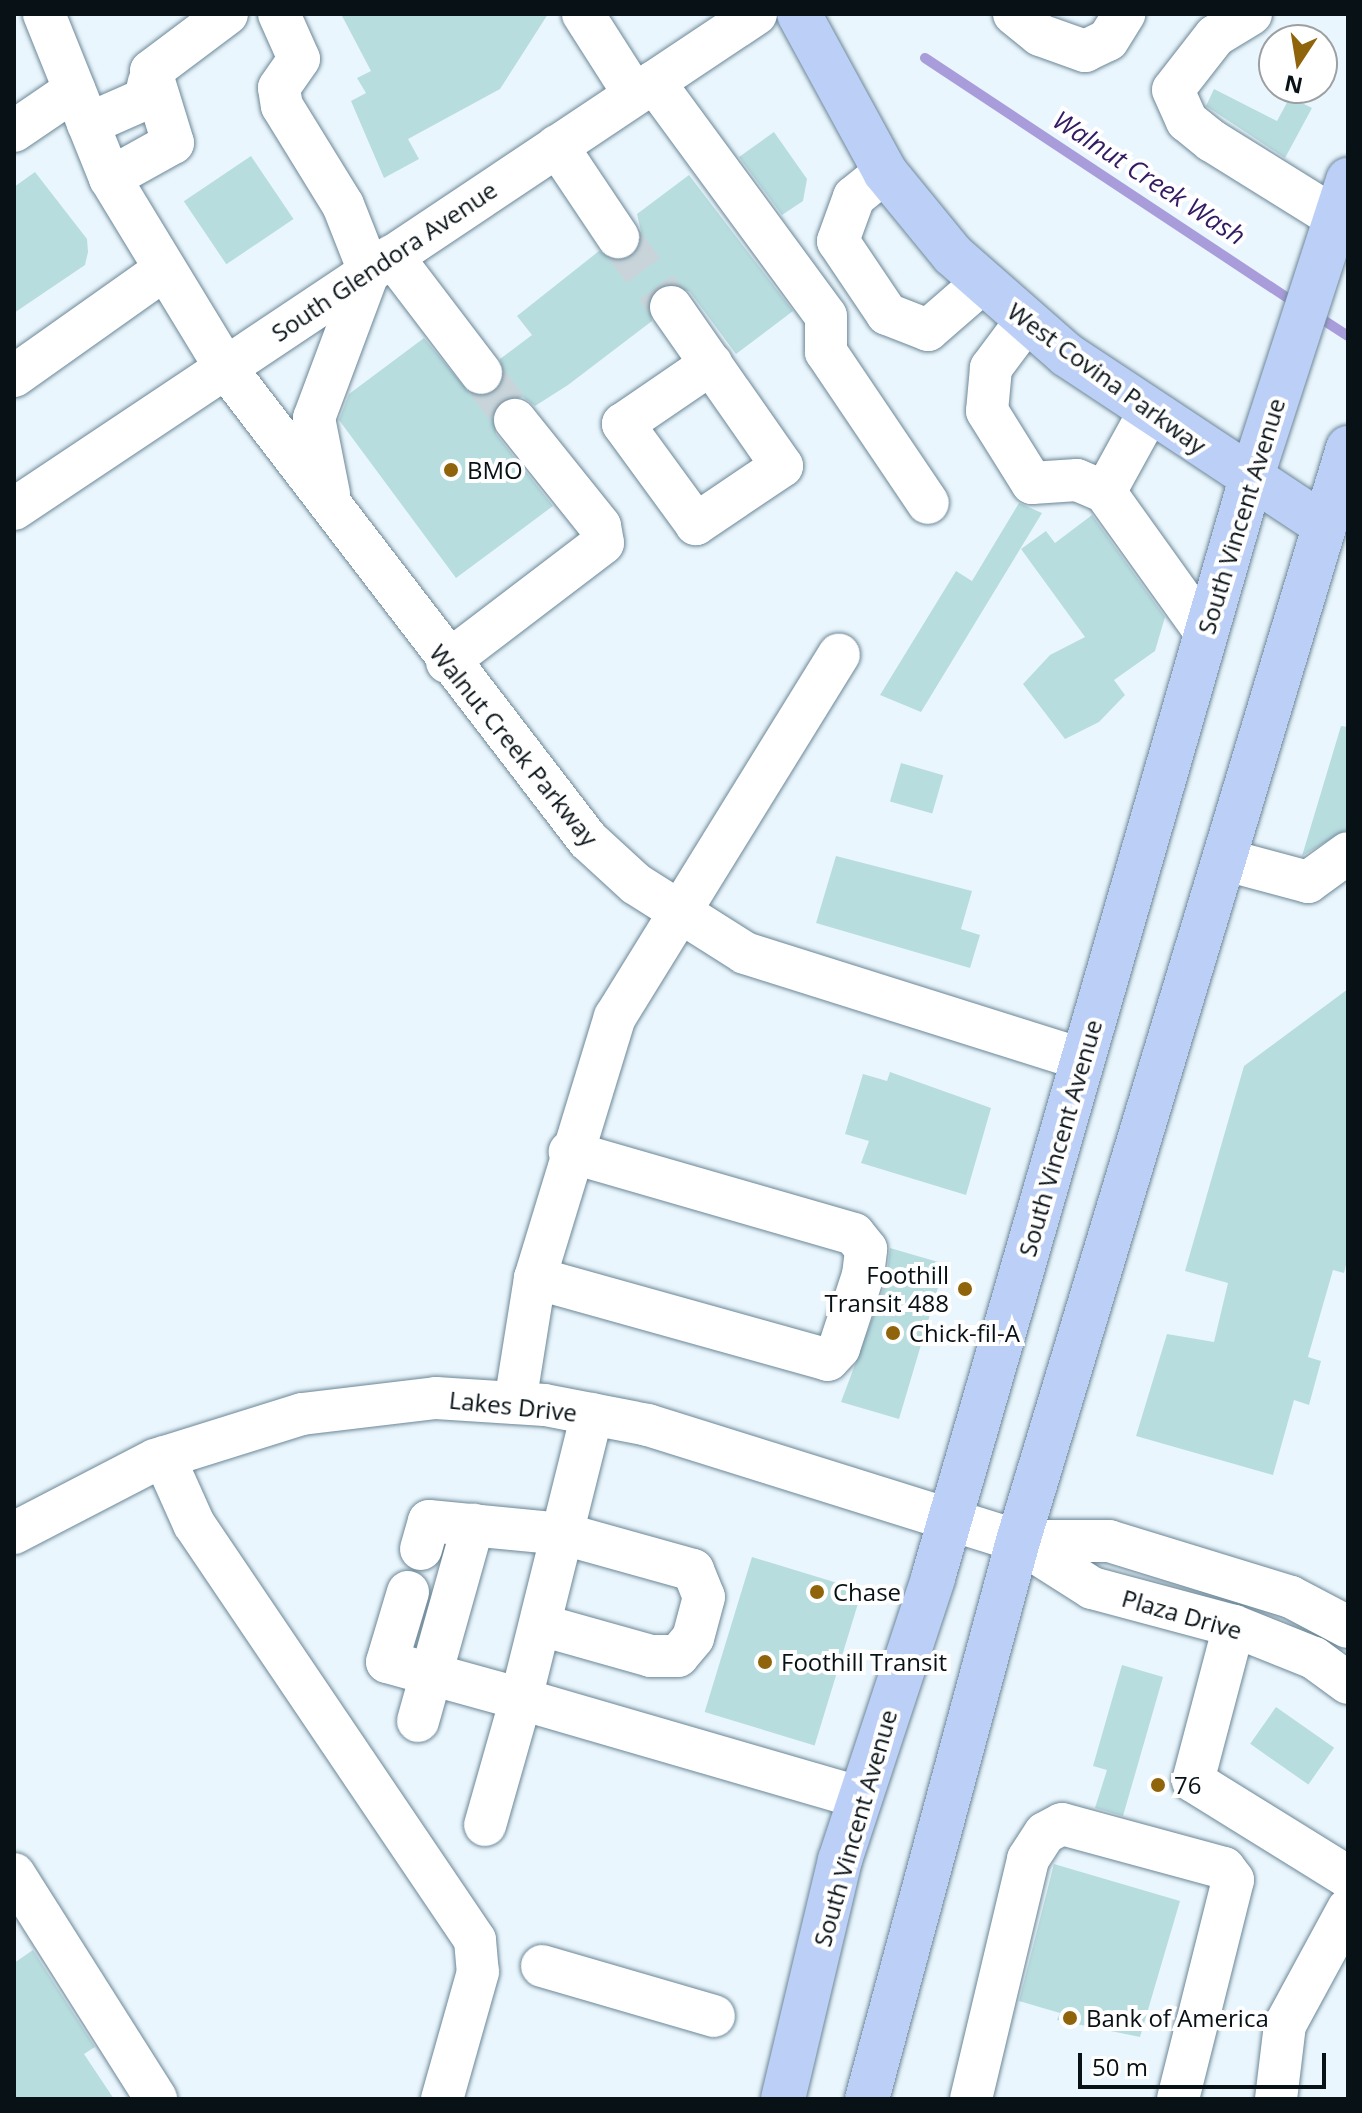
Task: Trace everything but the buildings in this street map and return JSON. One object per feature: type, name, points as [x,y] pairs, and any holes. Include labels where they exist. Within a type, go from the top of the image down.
[{"type":"main road","name":"West Covina Parkway","points":[[799,14],[885,172],[982,283],[1026,321],[1149,412],[1250,482],[1335,533]]},
{"type":"main road","name":"South Vincent Avenue","points":[[783,2099],[861,1798],[949,1519],[1250,482],[1341,198]]},
{"type":"main road","points":[[867,2099],[1018,1541],[1226,860],[1335,533],[1348,448]]},
{"type":"street","name":"Walnut Creek Parkway","points":[[44,14],[110,178],[225,367],[447,662],[588,840],[676,911],[745,953],[802,975],[1082,1059]]},
{"type":"street","points":[[14,131],[81,107],[145,99],[160,59],[227,14]]},
{"type":"street","points":[[279,14],[299,59],[279,88],[282,106],[381,263],[481,373]]},
{"type":"street","points":[[583,14],[826,316],[826,352],[928,503]]},
{"type":"street","name":"South Glendora Avenue","points":[[14,509],[756,14]]},
{"type":"street","points":[[1014,14],[1040,35],[1085,51],[1108,40],[1124,14]]},
{"type":"street","points":[[1251,14],[1215,36],[1173,90],[1187,121],[1212,141],[1341,198]]},
{"type":"street","points":[[110,178],[173,143],[174,128],[149,82]]},
{"type":"street","points":[[557,146],[618,237]]},
{"type":"street","points":[[885,172],[854,197],[838,241],[887,314],[928,330],[982,283]]},
{"type":"street","points":[[330,503],[314,418],[381,263]]},
{"type":"street","points":[[14,376],[165,269]]},
{"type":"street","points":[[671,307],[711,364]]},
{"type":"street","points":[[1026,321],[991,368],[987,411],[1032,483],[1077,480],[1105,492],[1206,633]]},
{"type":"street","points":[[1105,492],[1149,412]]},
{"type":"street","points":[[447,662],[603,543],[600,526],[515,420]]},
{"type":"street","points":[[515,1403],[535,1278],[570,1152],[615,1017],[676,911],[839,655]]},
{"type":"street","points":[[1226,860],[1308,882],[1348,853]]},
{"type":"street","points":[[535,1278],[828,1360],[839,1348],[863,1275],[866,1249],[854,1234],[570,1152]]},
{"type":"street","name":"Lakes Drive","points":[[14,1533],[164,1457],[302,1414],[436,1398],[515,1403],[582,1412],[1018,1541]]},
{"type":"street","points":[[485,1825],[564,1534],[582,1412]]},
{"type":"street","points":[[164,1457],[194,1524],[475,1940],[478,1972],[442,2099]]},
{"type":"street","points":[[421,1549],[429,1521],[564,1534],[693,1570],[704,1597],[693,1638],[678,1656],[651,1656],[541,1625]]},
{"type":"street","points":[[418,1721],[473,1525]]},
{"type":"street","points":[[1018,1541],[1109,1541],[1291,1597],[1348,1627]]},
{"type":"street","name":"Plaza Drive","points":[[1018,1541],[1092,1588],[1234,1626],[1314,1658],[1348,1683]]},
{"type":"street","points":[[408,1592],[387,1662],[861,1798]]},
{"type":"street","points":[[1234,1626],[1193,1781],[1348,1877]]},
{"type":"street","points":[[971,2099],[1028,1859],[1045,1833],[1062,1824],[1224,1868],[1233,1890],[1178,2099]]},
{"type":"street","points":[[14,1874],[156,2099]]},
{"type":"street","points":[[1276,2099],[1285,2025],[1348,1909]]},
{"type":"street","points":[[542,1966],[714,2016]]},
{"type":"waterway","name":"Walnut Creek Wash","points":[[925,58],[1297,304]]},
{"type":"waterway","name":"Walnut Creek Wash","points":[[1314,314],[1348,336]]},
{"type":"tunnel","points":[[618,237],[671,307]]},
{"type":"tunnel","points":[[481,373],[515,420]]},
{"type":"place","name":"BMO","points":[[451,470]]},
{"type":"place","name":"Foothill Transit 488","points":[[965,1289]]},
{"type":"place","name":"Chick-fil-A","points":[[893,1333]]},
{"type":"place","name":"Chase","points":[[817,1592]]},
{"type":"place","name":"Foothill Transit","points":[[765,1662]]},
{"type":"place","name":"76","points":[[1158,1785]]},
{"type":"place","name":"Bank of America","points":[[1070,2018]]}]
